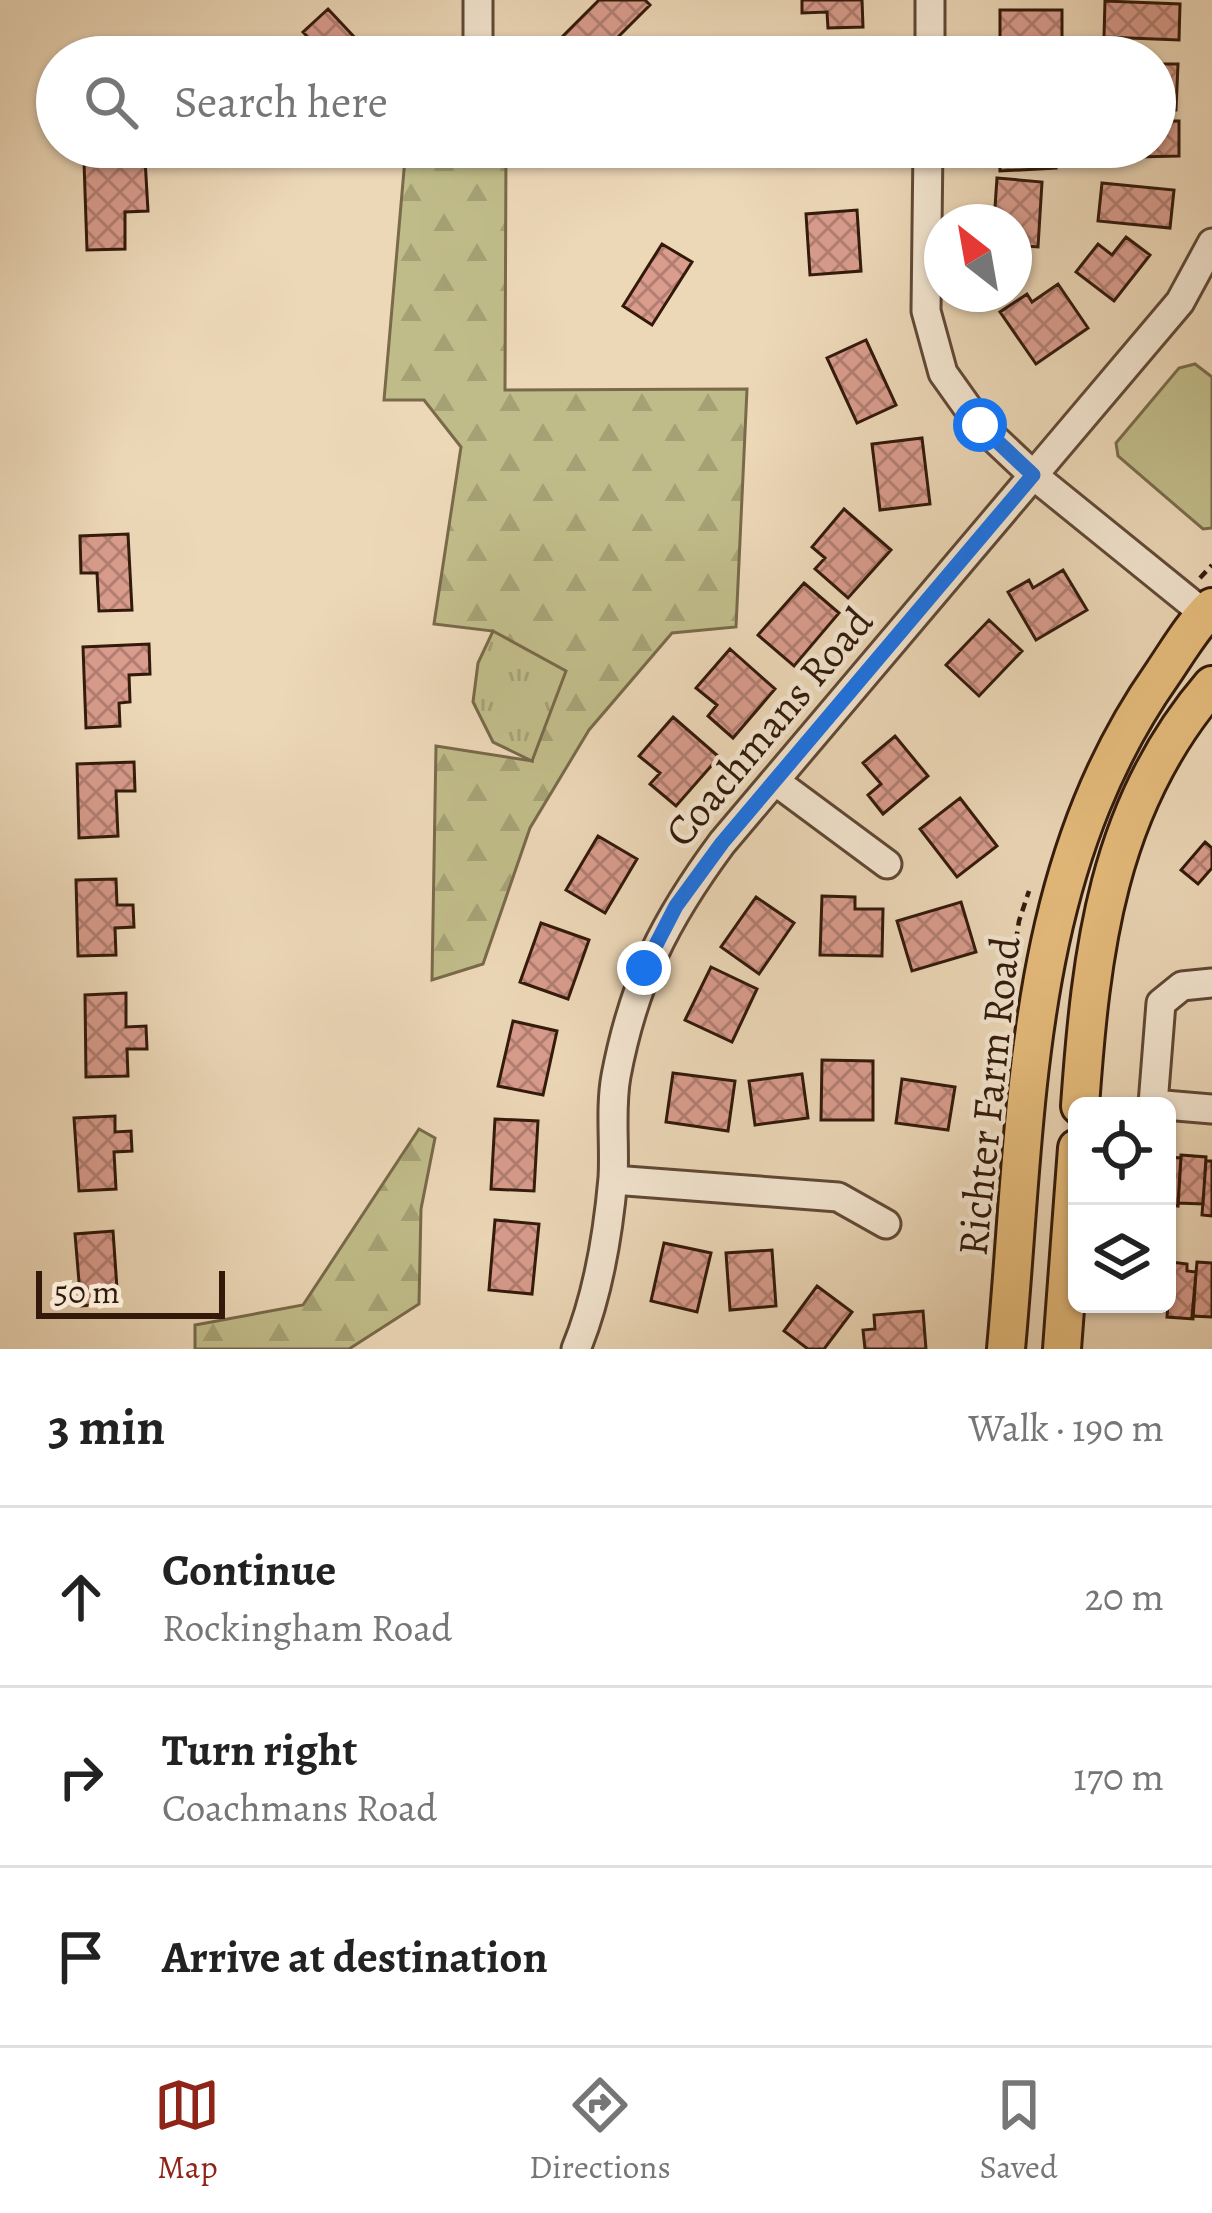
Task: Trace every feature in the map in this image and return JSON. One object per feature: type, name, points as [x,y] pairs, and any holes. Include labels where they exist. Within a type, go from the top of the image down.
[{"type":"main road","name":"Richter Farm Road","points":[[1006,1349],[1039,988],[1055,909],[1077,836],[1132,717],[1210,614]]},
{"type":"main road","points":[[1081,1097],[1108,882],[1142,785],[1212,685]]},
{"type":"main road","points":[[1062,1349],[1073,1205]]},
{"type":"street","points":[[478,0],[478,36]]},
{"type":"street","points":[[930,36],[931,0]]},
{"type":"street","points":[[928,168],[926,311],[944,373],[980,425],[1033,475],[1210,614]]},
{"type":"street","name":"Coachmans Road","points":[[576,1349],[592,1309],[613,1180],[615,1079],[644,968],[676,906],[775,781],[1180,302],[1212,243]]},
{"type":"street","points":[[775,781],[887,864]]},
{"type":"street","points":[[1212,983],[1182,986],[1161,1003],[1153,1104],[1212,1109]]},
{"type":"street","points":[[613,1180],[838,1197],[886,1224]]},
{"type":"green space","points":[[404,168],[506,168],[505,390],[747,389],[736,627],[672,633],[589,730],[530,828],[483,964],[432,980],[436,746],[532,761],[493,631],[434,624],[461,447],[424,400],[384,400]]},
{"type":"green space","points":[[1195,364],[1212,377],[1212,528],[1203,529],[1118,456],[1116,443],[1179,368]]},
{"type":"green space","points":[[493,631],[566,671],[532,761],[493,742],[473,702],[478,663]]},
{"type":"green space","points":[[419,1129],[435,1138],[421,1209],[419,1304],[349,1349],[195,1349],[195,1325],[303,1305]]},
{"type":"building","points":[[599,0],[645,0],[650,5],[619,36],[563,36]]},
{"type":"building","points":[[802,0],[862,0],[863,27],[828,28],[827,12],[802,13]]},
{"type":"building","points":[[1105,1],[1180,4],[1179,40],[1176,36],[1104,36]]},
{"type":"building","points":[[328,9],[353,36],[307,36],[303,32]]},
{"type":"building","points":[[1000,10],[1062,10],[1062,36],[1000,36]]},
{"type":"building","points":[[1176,121],[1179,121],[1176,156]]},
{"type":"building","points":[[84,168],[146,168],[148,211],[125,212],[125,249],[87,250]]},
{"type":"building","points":[[997,178],[1042,182],[1038,247],[1032,246],[1032,204],[995,204]]},
{"type":"building","points":[[1102,183],[1174,190],[1170,228],[1098,221]]},
{"type":"building","points":[[857,210],[861,271],[810,275],[806,214]]},
{"type":"building","points":[[1126,237],[1150,255],[1114,301],[1076,272],[1098,244],[1112,255]]},
{"type":"building","points":[[662,244],[692,262],[652,325],[623,306]]},
{"type":"building","points":[[1058,284],[1088,328],[1036,364],[1000,312],[1032,312],[1032,302]]},
{"type":"building","points":[[866,340],[896,405],[857,423],[827,358]]},
{"type":"building","points":[[922,438],[930,504],[880,510],[872,444]]},
{"type":"building","points":[[844,509],[891,550],[848,598],[815,569],[825,558],[812,547]]},
{"type":"building","points":[[128,534],[132,610],[99,611],[97,573],[81,573],[80,536]]},
{"type":"building","points":[[1063,570],[1087,610],[1036,640],[1008,592],[1029,580],[1033,588]]},
{"type":"building","points":[[804,583],[839,613],[794,666],[758,635]]},
{"type":"building","points":[[989,620],[1022,651],[979,696],[946,665]]},
{"type":"building","points":[[149,644],[150,674],[129,675],[130,702],[119,703],[120,726],[86,728],[83,647]]},
{"type":"building","points":[[730,649],[775,689],[733,738],[708,716],[717,705],[696,688]]},
{"type":"building","points":[[673,717],[719,757],[676,806],[650,784],[660,773],[639,756]]},
{"type":"building","points":[[895,736],[928,776],[883,814],[868,795],[881,784],[863,763]]},
{"type":"building","points":[[134,762],[135,791],[116,791],[118,836],[79,838],[77,764]]},
{"type":"building","points":[[960,798],[997,846],[957,877],[920,829]]},
{"type":"building","points":[[598,836],[637,859],[605,913],[566,890]]},
{"type":"building","points":[[1205,842],[1212,848],[1212,868],[1198,884],[1181,870]]},
{"type":"building","points":[[116,879],[117,905],[133,905],[134,927],[115,928],[116,955],[78,956],[76,880]]},
{"type":"building","points":[[822,896],[855,897],[855,909],[883,909],[882,956],[820,955]]},
{"type":"building","points":[[756,897],[794,923],[759,974],[721,947]]},
{"type":"building","points":[[961,902],[976,952],[912,971],[897,921]]},
{"type":"building","points":[[541,923],[589,940],[568,999],[520,982]]},
{"type":"building","points":[[711,967],[757,989],[732,1042],[685,1020]]},
{"type":"building","points":[[126,993],[126,1027],[146,1026],[147,1049],[127,1049],[128,1076],[86,1077],[85,995]]},
{"type":"building","points":[[513,1021],[557,1031],[543,1095],[498,1086]]},
{"type":"building","points":[[822,1060],[873,1061],[873,1120],[821,1120]]},
{"type":"building","points":[[673,1073],[735,1081],[728,1131],[666,1122]]},
{"type":"building","points":[[802,1074],[808,1118],[755,1125],[749,1081]]},
{"type":"building","points":[[902,1079],[955,1087],[948,1130],[896,1123]]},
{"type":"building","points":[[115,1116],[115,1132],[131,1131],[132,1151],[114,1152],[116,1189],[79,1191],[74,1118]]},
{"type":"building","points":[[495,1119],[538,1121],[534,1191],[491,1189]]},
{"type":"building","points":[[1181,1155],[1206,1157],[1203,1204],[1178,1203]]},
{"type":"building","points":[[1176,1158],[1181,1158],[1176,1206]]},
{"type":"building","points":[[1206,1161],[1212,1161],[1212,1216],[1202,1215]]},
{"type":"building","points":[[495,1220],[539,1224],[532,1294],[489,1290]]},
{"type":"building","points":[[113,1231],[118,1303],[81,1306],[75,1234]]},
{"type":"building","points":[[664,1243],[711,1253],[697,1312],[651,1301]]},
{"type":"building","points":[[772,1250],[776,1306],[730,1310],[726,1253]]},
{"type":"building","points":[[1197,1262],[1212,1263],[1212,1317],[1192,1316]]},
{"type":"building","points":[[1176,1263],[1187,1264],[1187,1271],[1196,1272],[1193,1319],[1167,1317],[1176,1313]]},
{"type":"building","points":[[817,1286],[852,1312],[824,1349],[808,1349],[784,1331]]},
{"type":"building","points":[[923,1311],[926,1349],[865,1349],[863,1330],[875,1329],[874,1315]]},
{"type":"route","points":[[644,968],[676,906],[722,843],[1033,475],[980,425]]}]
